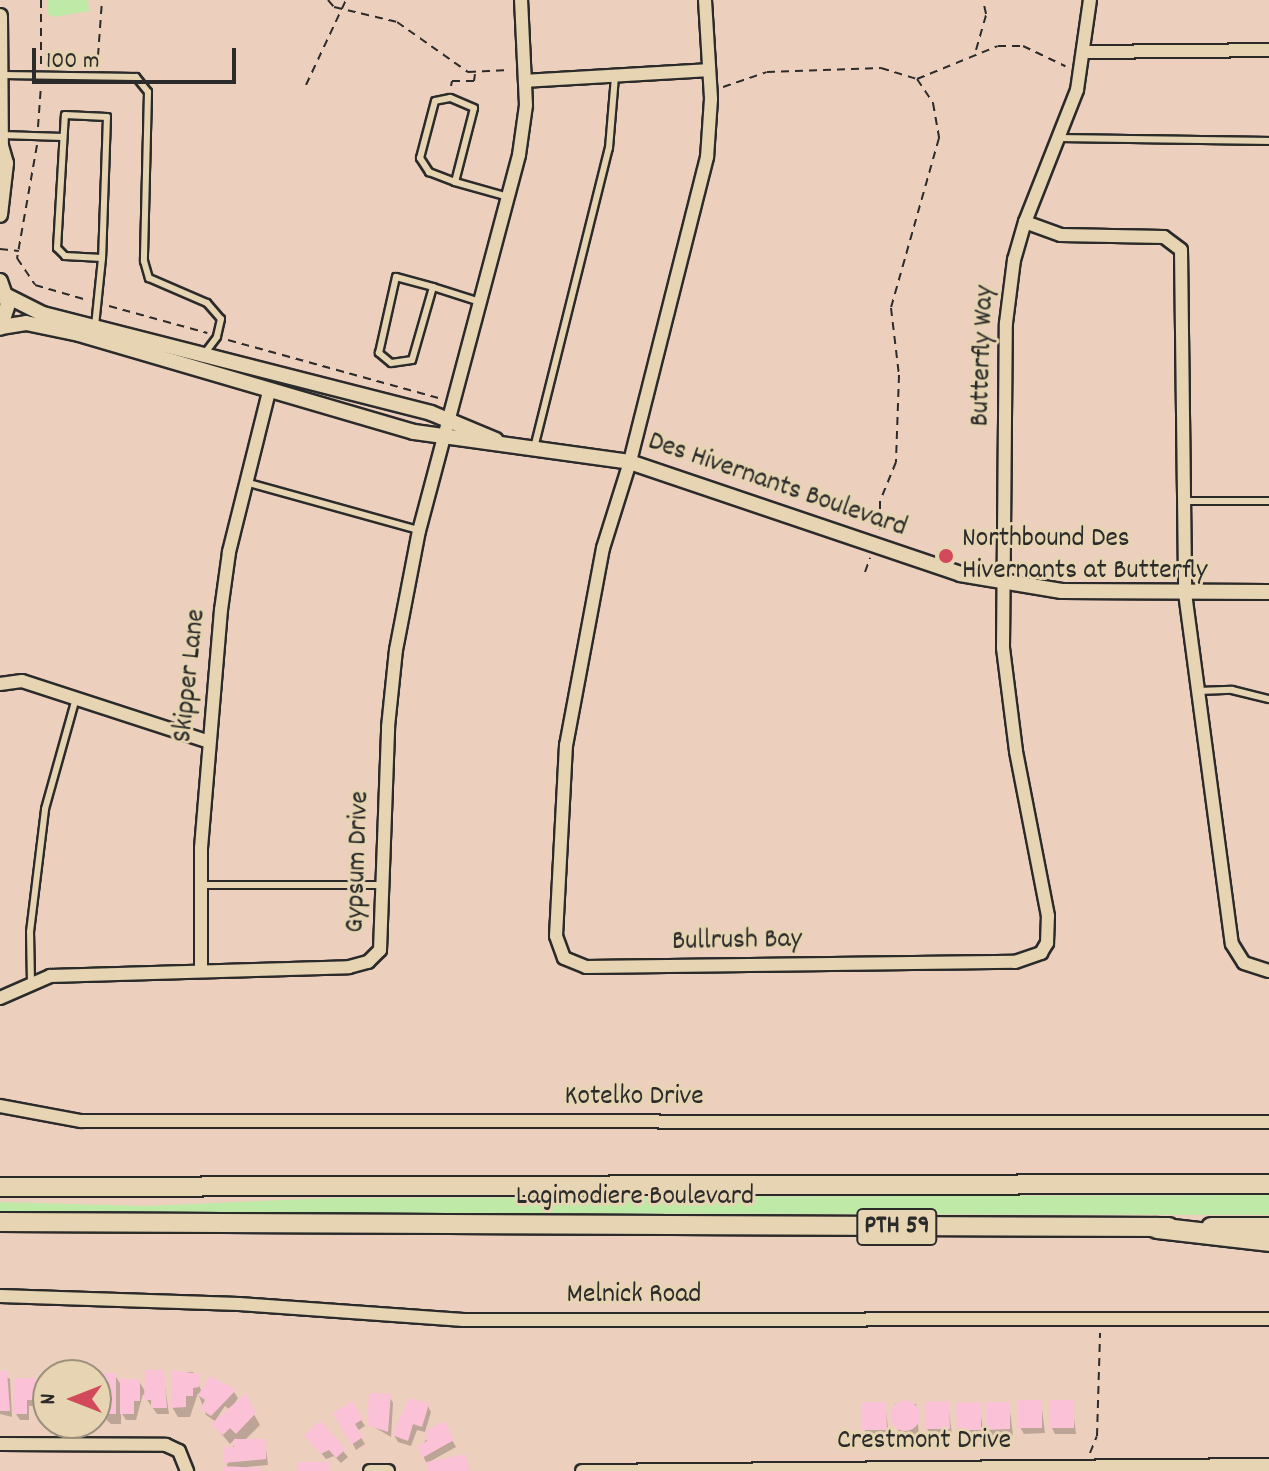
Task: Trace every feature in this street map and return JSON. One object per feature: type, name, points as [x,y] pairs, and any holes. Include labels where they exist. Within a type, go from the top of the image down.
[{"type":"highway","points":[[1157,1228],[1269,1241]]},
{"type":"main road","name":"Lagimodiere Boulevard","points":[[0,1187],[1269,1184]]},
{"type":"main road","name":"Lagimodiere Boulevard","points":[[0,1222],[1269,1227]]},
{"type":"street","name":"Gypsum Drive","points":[[0,998],[31,983],[86,972],[279,971],[368,962],[382,942],[388,727],[396,650],[419,531],[508,197],[524,125],[521,0]]},
{"type":"street","points":[[630,462],[702,181],[710,90],[705,0]]},
{"type":"street","name":"Butterfly Way","points":[[1004,584],[1006,323],[1014,260],[1025,222],[1062,138],[1086,52],[1090,0]]},
{"type":"street","points":[[0,16],[3,75],[1,143],[6,163],[0,215]]},
{"type":"street","points":[[1086,52],[1269,50]]},
{"type":"street","points":[[525,74],[615,76],[709,70]]},
{"type":"street","points":[[1025,222],[1061,235],[1164,237],[1181,250],[1185,593],[1232,944],[1244,963],[1269,971]]},
{"type":"street","points":[[0,281],[7,296],[0,328]]},
{"type":"street","name":"Des Hivernants Boulevard","points":[[7,296],[43,314],[448,418],[505,444]]},
{"type":"street","name":"Des Hivernants Boulevard","points":[[0,328],[51,327],[269,392],[443,438],[630,462],[874,547],[1004,584],[1062,591],[1269,592]]},
{"type":"street","name":"Skipper Lane","points":[[201,970],[207,741],[229,552],[269,392]]},
{"type":"street","name":"Bullrush Bay","points":[[630,462],[603,548],[566,745],[556,936],[558,948],[574,965],[1015,962],[1041,953],[1049,934],[1048,916],[1008,700],[1004,584]]},
{"type":"street","points":[[0,684],[22,681],[207,741]]},
{"type":"street","name":"Kotelko Drive","points":[[0,1106],[81,1121],[1269,1122]]},
{"type":"street","name":"Melnick Road","points":[[0,1296],[239,1304],[463,1320],[1269,1319]]},
{"type":"street","points":[[0,1444],[166,1445],[179,1451],[187,1471]]},
{"type":"street","name":"Crestmont Drive","points":[[582,1471],[1269,1465]]},
{"type":"street","points":[[370,1471],[388,1471]]},
{"type":"lane","points":[[3,75],[136,77],[148,92],[144,261],[149,278],[207,303],[221,319],[217,337],[204,354]]},
{"type":"lane","points":[[534,448],[609,148],[615,76]]},
{"type":"lane","points":[[455,182],[474,108],[450,98],[435,101],[420,158],[429,172],[455,182],[508,197]]},
{"type":"lane","points":[[95,326],[102,258],[107,117],[65,115],[57,248],[65,256],[102,258]]},
{"type":"lane","points":[[1,143],[63,137]]},
{"type":"lane","points":[[1062,138],[1269,141]]},
{"type":"lane","points":[[433,287],[412,360],[391,363],[379,353],[396,277],[433,287],[480,302]]},
{"type":"lane","points":[[245,482],[419,531]]},
{"type":"lane","points":[[1185,501],[1269,501]]},
{"type":"lane","points":[[1198,691],[1232,690],[1269,699]]},
{"type":"lane","points":[[31,983],[30,932],[45,809],[76,698]]},
{"type":"lane","points":[[201,885],[383,885]]},
{"type":"path","points":[[98,56],[102,0]]},
{"type":"path","points":[[328,0],[344,9],[397,22],[475,73],[525,74]]},
{"type":"path","points":[[306,85],[316,55],[344,9],[346,0]]},
{"type":"path","points":[[975,51],[986,14],[983,0]]},
{"type":"path","points":[[917,79],[975,51],[1023,46],[1081,71]]},
{"type":"path","points":[[710,90],[767,72],[881,68],[917,79],[933,103],[939,138],[891,308],[899,375],[896,462],[880,501],[874,547],[865,572]]},
{"type":"path","points":[[451,86],[452,81],[474,81],[475,73]]},
{"type":"path","points":[[0,249],[19,251]]},
{"type":"path","points":[[1084,1465],[1097,1436],[1101,1319]]},
{"type":"green space","points":[[47,0],[88,0],[89,11],[54,17],[47,14]]},
{"type":"green space","points":[[1269,1195],[1269,1215],[0,1212],[0,1202],[146,1206],[331,1198]]},
{"type":"building","points":[[145,1370],[164,1370],[167,1408],[151,1408],[151,1400],[144,1400]]},
{"type":"building","points":[[172,1370],[199,1374],[199,1387],[193,1388],[193,1396],[186,1396],[186,1407],[170,1408]]},
{"type":"building","points":[[0,1371],[7,1371],[10,1411],[0,1411]]},
{"type":"building","points":[[112,1373],[116,1373],[116,1414],[112,1414]]},
{"type":"building","points":[[210,1376],[236,1390],[211,1416],[200,1409],[205,1400],[198,1395]]},
{"type":"building","points":[[14,1378],[32,1378],[32,1400],[27,1400],[27,1414],[14,1414]]},
{"type":"building","points":[[120,1379],[140,1379],[140,1401],[134,1401],[134,1414],[120,1414]]},
{"type":"building","points":[[369,1393],[391,1394],[388,1432],[367,1425]]},
{"type":"building","points":[[245,1394],[256,1413],[236,1434],[230,1428],[223,1435],[211,1424]]},
{"type":"building","points":[[409,1398],[429,1404],[422,1427],[413,1424],[408,1441],[392,1435]]},
{"type":"building","points":[[1018,1400],[1042,1400],[1042,1428],[1018,1428]]},
{"type":"building","points":[[1049,1400],[1074,1400],[1074,1428],[1050,1428]]},
{"type":"building","points":[[352,1401],[363,1419],[355,1424],[363,1437],[351,1445],[333,1413]]},
{"type":"building","points":[[905,1401],[915,1406],[920,1416],[915,1426],[905,1431],[895,1426],[890,1416],[895,1406]]},
{"type":"building","points":[[949,1401],[950,1429],[925,1429],[925,1402]]},
{"type":"building","points":[[862,1402],[886,1402],[887,1430],[862,1430]]},
{"type":"building","points":[[981,1402],[981,1430],[957,1430],[956,1403]]},
{"type":"building","points":[[986,1402],[1010,1402],[1010,1429],[986,1430]]},
{"type":"building","points":[[320,1421],[346,1449],[336,1458],[329,1450],[321,1454],[304,1435]]},
{"type":"building","points":[[444,1421],[454,1440],[422,1458],[417,1446],[427,1441],[425,1431]]},
{"type":"building","points":[[234,1439],[266,1439],[266,1459],[224,1463],[224,1447],[234,1447]]},
{"type":"building","points":[[465,1454],[470,1471],[428,1471],[426,1462]]},
{"type":"building","points":[[297,1462],[329,1462],[329,1471],[297,1471]]},
{"type":"building","points":[[223,1466],[261,1468],[261,1471],[223,1471]]},
{"type":"place","name":"Northbound Des Hivernants at Butterfly","points":[[946,556]]}]
